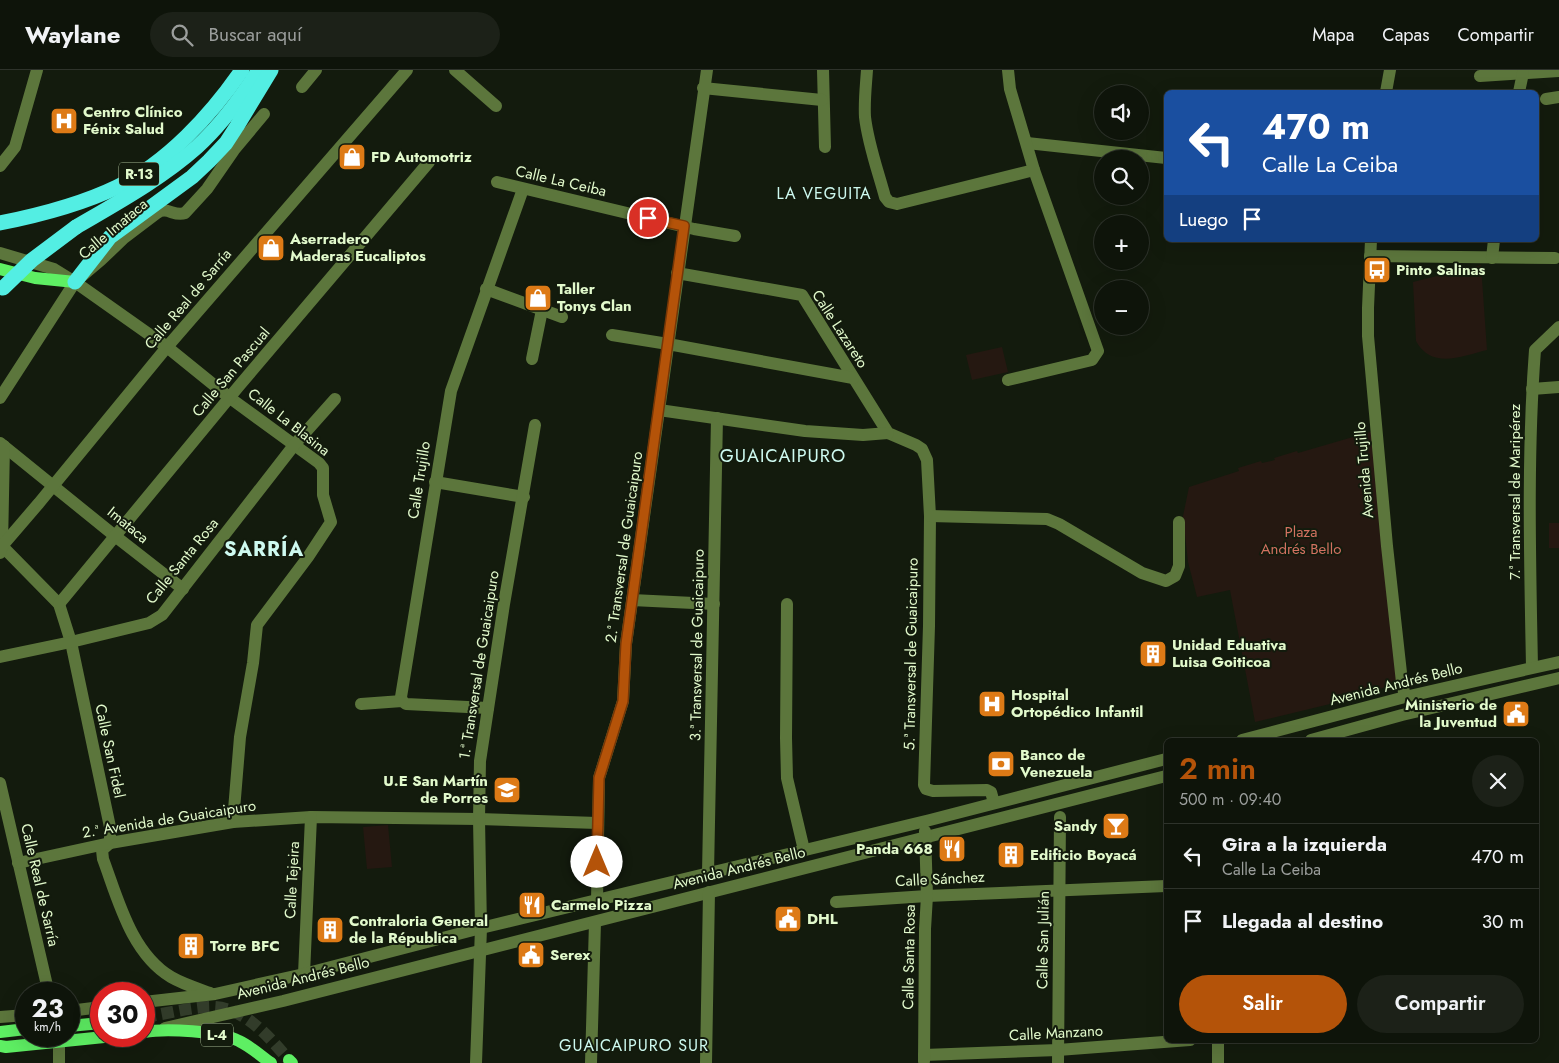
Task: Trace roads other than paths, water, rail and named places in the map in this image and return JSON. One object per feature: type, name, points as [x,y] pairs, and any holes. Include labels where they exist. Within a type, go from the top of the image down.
[{"type":"highway","name":"R-13","points":[[0,223],[73,205],[118,187],[144,172],[199,124],[230,88],[242,70]]},
{"type":"highway","name":"R-13","points":[[1,290],[32,260],[76,227],[156,178],[197,147],[225,117],[259,70]]},
{"type":"highway","name":"R-13","points":[[75,282],[110,237],[192,177],[226,143],[271,70]]},
{"type":"main road","points":[[0,269],[35,278],[75,282]]},
{"type":"main road","points":[[0,1032],[15,1030]]},
{"type":"main road","name":"L-4","points":[[155,1031],[208,1033],[238,1040],[270,1063]]},
{"type":"main road","points":[[0,1046],[90,1039]]},
{"type":"street","points":[[0,166],[15,147],[37,70]]},
{"type":"street","points":[[302,87],[316,70]]},
{"type":"street","name":"Calle Real de Sarría","points":[[1,549],[167,347],[407,70]]},
{"type":"street","points":[[455,70],[496,106]]},
{"type":"street","name":"2.ª Transversal de Guaicaipuro","points":[[597,902],[599,778],[623,701],[625,650],[707,70]]},
{"type":"street","points":[[823,70],[822,100],[825,147]]},
{"type":"street","points":[[867,70],[864,106],[868,136],[885,196],[889,202],[897,204],[1034,170]]},
{"type":"street","points":[[1008,70],[1010,89],[1034,170],[1098,351],[1092,360],[1008,380]]},
{"type":"street","points":[[1386,90],[1390,70]]},
{"type":"street","points":[[1480,76],[1559,71]]},
{"type":"street","points":[[1519,90],[1523,74]]},
{"type":"street","points":[[703,88],[822,100]]},
{"type":"street","points":[[1546,99],[1559,96]]},
{"type":"street","name":"Calle Imataca","points":[[0,398],[75,282],[124,238],[157,212],[166,210],[180,214],[185,212],[207,189],[234,150],[264,114]]},
{"type":"street","points":[[1027,143],[1164,158]]},
{"type":"street","name":"Calle San Pascual","points":[[59,604],[429,162]]},
{"type":"street","name":"Calle La Ceiba","points":[[497,182],[684,226],[694,230],[736,236]]},
{"type":"street","name":"Calle Trujillo","points":[[402,701],[401,697],[450,391],[523,189]]},
{"type":"street","name":"Avenida Trujillo","points":[[1371,242],[1368,336],[1388,555],[1405,697]]},
{"type":"street","points":[[1492,258],[1494,242]]},
{"type":"street","name":"Calle La Blasina","points":[[0,253],[54,269],[75,282],[167,347],[230,398],[295,444],[323,468],[323,495],[331,522],[308,557],[257,625],[253,663],[240,737],[233,822]]},
{"type":"street","points":[[1370,256],[1555,258]]},
{"type":"street","name":"Calle Lazareto","points":[[677,273],[802,296],[888,433]]},
{"type":"street","points":[[486,289],[562,317]]},
{"type":"street","points":[[532,358],[542,310]]},
{"type":"street","name":"7.ª Transversal de Maripérez","points":[[1532,667],[1530,545],[1532,389],[1535,350],[1559,327]]},
{"type":"street","points":[[612,335],[852,378]]},
{"type":"street","points":[[1532,389],[1559,387]]},
{"type":"street","name":"Calle Santa Rosa","points":[[0,657],[149,623],[162,615],[295,444],[336,399]]},
{"type":"street","points":[[659,410],[805,431],[863,435],[888,433]]},
{"type":"street","name":"3.ª Transversal de Guaicaipuro","points":[[708,873],[717,418]]},
{"type":"street","name":"1.ª Transversal de Guaicaipuro","points":[[476,1063],[482,928],[479,819],[480,761],[535,425]]},
{"type":"street","name":"5.ª Transversal de Guaicaipuro","points":[[888,433],[916,445],[925,454],[929,467],[928,652],[924,785],[926,789],[933,791],[987,790],[991,792],[994,803]]},
{"type":"street","points":[[2,445],[54,486]]},
{"type":"street","points":[[1,549],[2,445]]},
{"type":"street","points":[[435,482],[524,497]]},
{"type":"street","name":"Imataca","points":[[54,486],[183,589]]},
{"type":"street","points":[[930,516],[1047,519],[1060,524],[1142,574],[1166,581],[1175,576],[1179,566],[1179,522]]},
{"type":"street","name":"Calle San Fidel","points":[[1,549],[59,604],[71,642],[110,827],[110,843],[102,850],[102,859],[134,937],[159,967],[170,976],[186,985],[215,994]]},
{"type":"street","points":[[632,600],[714,604]]},
{"type":"street","points":[[787,604],[787,778],[804,850]]},
{"type":"street","name":"Avenida Andrés Bello","points":[[1250,738],[1405,697],[1559,662]]},
{"type":"street","name":"Avenida Andrés Bello","points":[[1318,738],[1402,715],[1559,678]]},
{"type":"street","points":[[361,704],[402,701],[406,704],[488,708]]},
{"type":"street","name":"Avenida Andrés Bello","points":[[155,1001],[215,994],[304,974],[482,928],[597,902],[708,873],[923,822],[1164,760]]},
{"type":"street","name":"Avenida Andrés Bello","points":[[155,1030],[283,1001],[1164,777]]},
{"type":"street","name":"Calle Real de Sarría","points":[[0,784],[46,982]]},
{"type":"street","name":"2.ª Avenida de Guaicaipuro","points":[[18,863],[110,843],[233,822],[311,817],[479,819],[597,823]]},
{"type":"street","name":"Calle Tejeira","points":[[304,974],[311,817]]},
{"type":"street","name":"Calle San Julián","points":[[1058,1056],[1060,817]]},
{"type":"street","name":"Calle Santa Rosa","points":[[923,822],[926,838],[924,1059]]},
{"type":"street","name":"Calle Sánchez","points":[[836,902],[926,896],[1164,886]]},
{"type":"street","points":[[706,1063],[709,892]]},
{"type":"street","points":[[591,1063],[594,922]]},
{"type":"street","points":[[0,1017],[15,1016]]},
{"type":"street","name":"Calle Manzano","points":[[924,1059],[1058,1056],[1165,1043]]},
{"type":"street","points":[[1218,1043],[1218,1063]]},
{"type":"street","points":[[0,1050],[30,1047]]},
{"type":"street","points":[[59,1047],[59,1063]]},
{"type":"tunnel","points":[[155,1015],[208,1007],[232,1011],[254,1024],[289,1060]]},
{"type":"place","name":"Centro Clínico Fénix Salud","points":[[64,121]]},
{"type":"place","name":"FD Automotriz","points":[[352,157]]},
{"type":"place","name":"Aserradero Maderas Eucaliptos","points":[[271,248]]},
{"type":"place","name":"Pinto Salinas","points":[[1377,270]]},
{"type":"place","name":"Taller Tonys Clan","points":[[538,298]]},
{"type":"place","name":"Unidad Eduativa Luisa Goiticoa","points":[[1153,654]]},
{"type":"place","name":"Hospital Ortopédico Infantil","points":[[992,704]]},
{"type":"place","name":"Ministerio de la Juventud","points":[[1516,714]]},
{"type":"place","name":"Banco de Venezuela","points":[[1001,764]]},
{"type":"place","name":"U.E San Martín de Porres","points":[[507,790]]},
{"type":"place","name":"Sandy","points":[[1116,826]]},
{"type":"place","name":"Panda 668","points":[[952,849]]},
{"type":"place","name":"Edificio Boyacá","points":[[1011,855]]},
{"type":"place","name":"Carmelo Pizza","points":[[532,905]]},
{"type":"place","name":"DHL","points":[[788,919]]},
{"type":"place","name":"Contraloria General de la Républica","points":[[330,930]]},
{"type":"place","name":"Torre BFC","points":[[191,946]]},
{"type":"place","name":"Serex","points":[[531,955]]},
{"type":"district","name":"LA VEGUITA","points":[[824,193]]},
{"type":"district","name":"GUAICAIPURO","points":[[783,456]]},
{"type":"district","name":"SARRÍA","points":[[264,549]]},
{"type":"district","name":"GUAICAIPURO SUR","points":[[634,1045]]},
{"type":"park label","name":"Plaza Andrés Bello","points":[[1301,540]]}]
